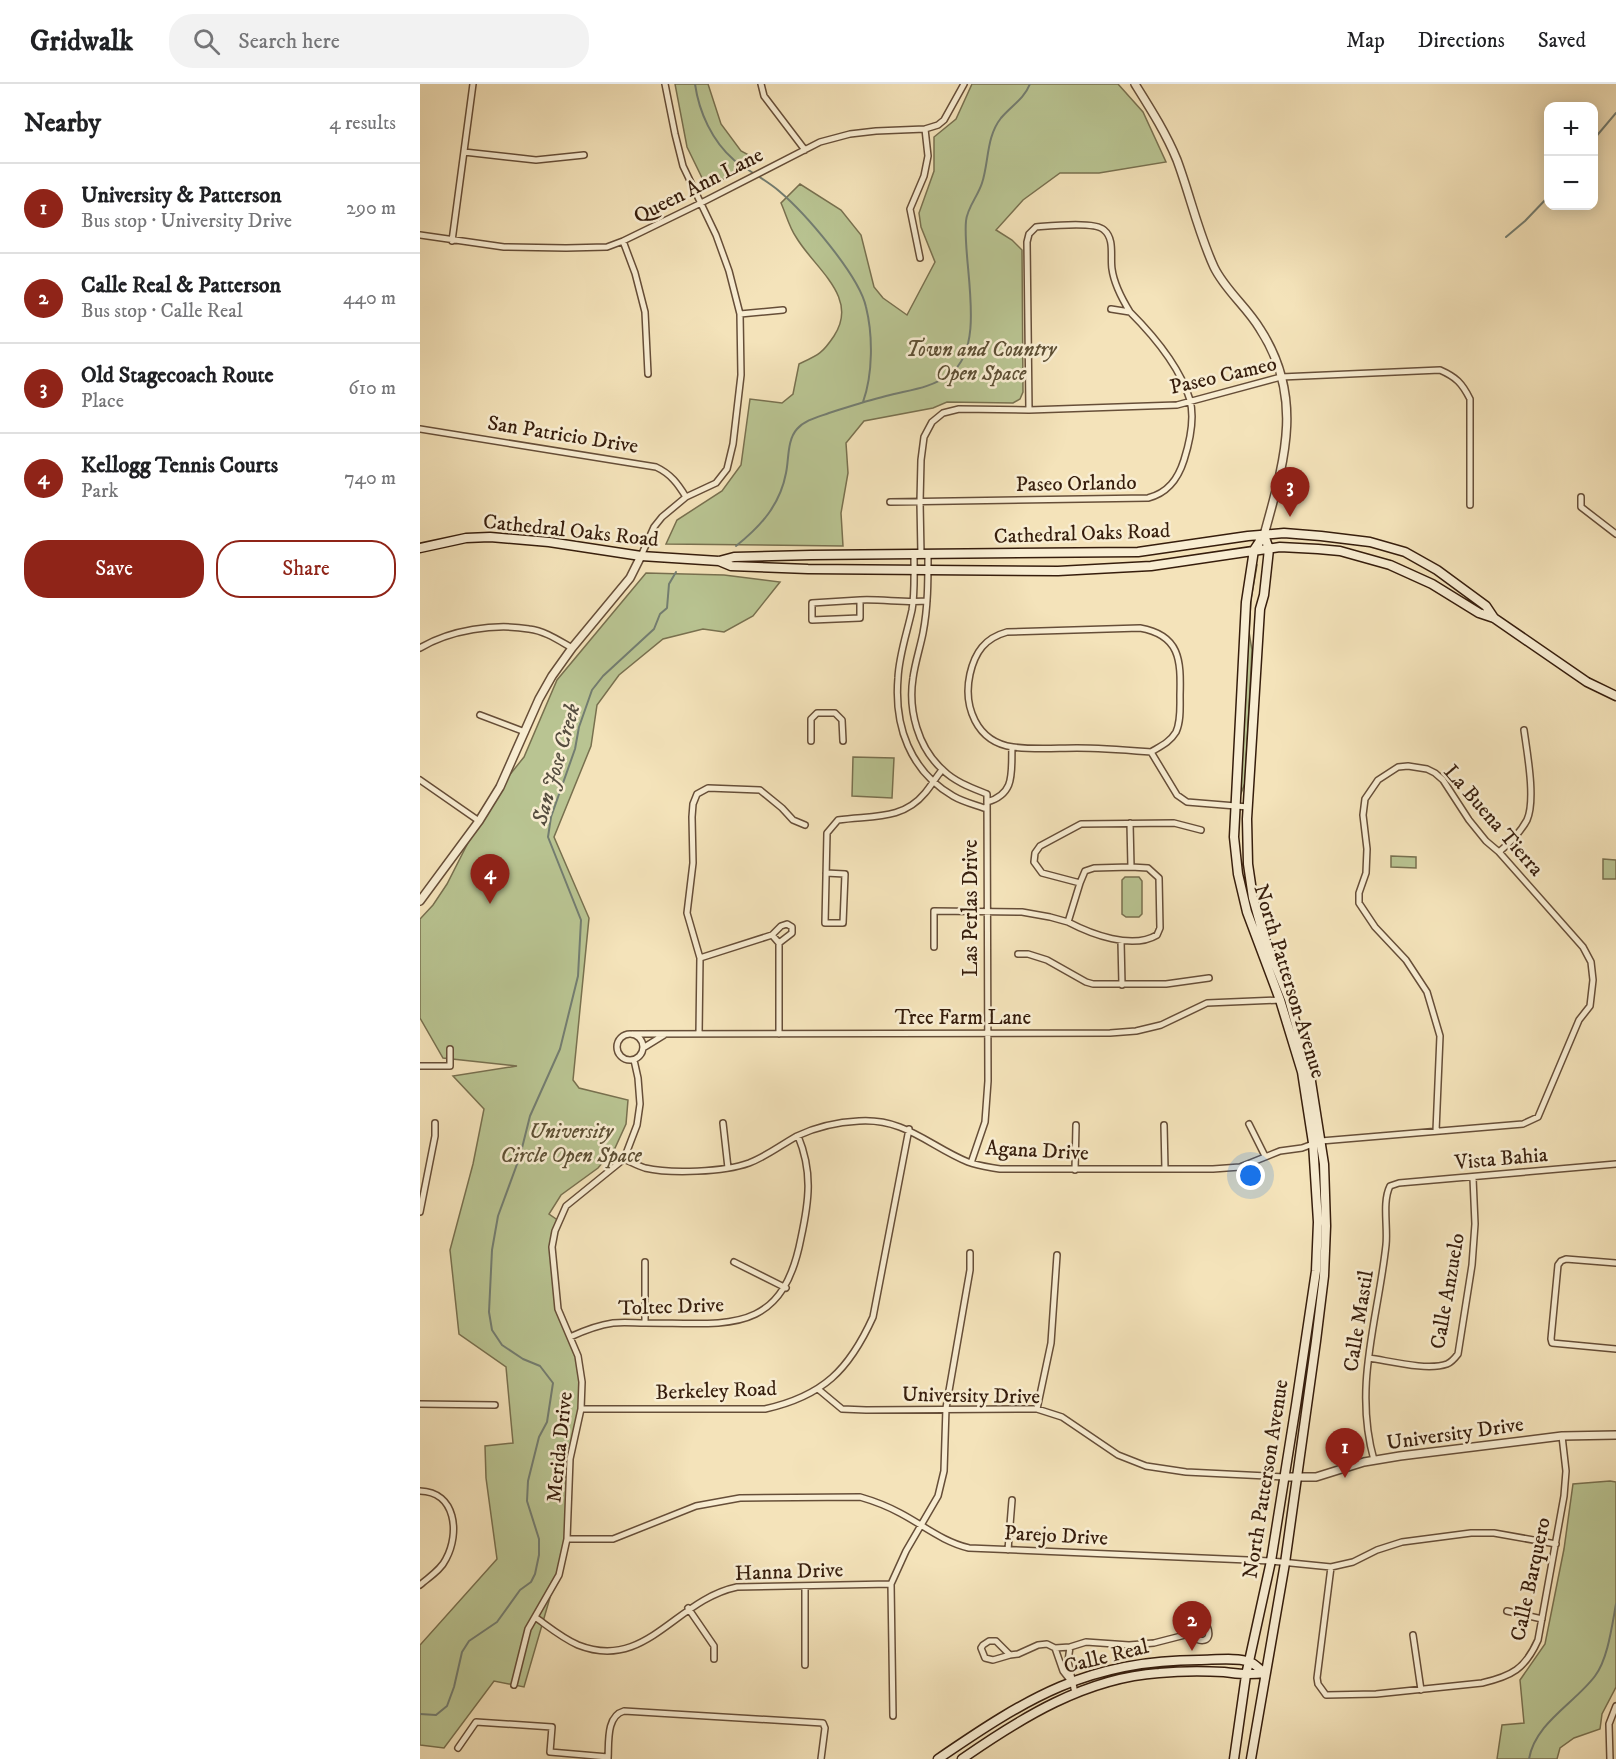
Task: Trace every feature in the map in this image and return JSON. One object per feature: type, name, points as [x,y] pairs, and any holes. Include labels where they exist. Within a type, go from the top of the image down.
[{"type":"main road","name":"Cathedral Oaks Road","points":[[420,548],[466,538],[490,537],[549,542],[640,556],[719,561],[734,557],[1138,552],[1284,533],[1346,538],[1405,552],[1437,570],[1486,606],[1494,618]]},
{"type":"main road","name":"North Patterson Avenue","points":[[1251,1759],[1285,1563],[1324,1276],[1325,1199],[1317,1142],[1302,1072],[1284,1000],[1253,898],[1248,864],[1248,807],[1260,609],[1264,595],[1269,549],[1264,535]]},
{"type":"main road","name":"North Patterson Avenue","points":[[1264,535],[1254,550],[1246,602],[1234,837],[1242,893],[1255,938],[1284,1000]]},
{"type":"main road","name":"Cathedral Oaks Road","points":[[719,561],[731,566],[808,569],[1058,571],[1151,566],[1254,550],[1318,549],[1362,556],[1413,574],[1479,613],[1494,618],[1587,682],[1616,696]]},
{"type":"main road","name":"North Patterson Avenue","points":[[1234,1759],[1246,1675],[1271,1561],[1316,1271],[1317,1142]]},
{"type":"main road","name":"Calle Real","points":[[938,1759],[1011,1711],[1071,1681],[1105,1671],[1155,1661],[1250,1662]]},
{"type":"main road","points":[[1250,1662],[1265,1673]]},
{"type":"main road","name":"Calle Real","points":[[962,1759],[1036,1712],[1075,1693],[1110,1682],[1158,1673],[1222,1672],[1246,1675],[1265,1673]]},
{"type":"street","points":[[452,241],[473,84]]},
{"type":"street","points":[[421,898],[479,821],[500,787],[539,699],[572,648],[630,578],[658,522],[686,497],[716,483],[727,469],[733,444],[741,375],[740,314],[729,271],[716,235],[683,166],[665,84]]},
{"type":"street","points":[[761,84],[764,96],[805,150]]},
{"type":"street","points":[[920,258],[910,209],[924,176],[928,156],[925,129],[944,120],[964,84]]},
{"type":"street","name":"North Patterson Avenue","points":[[1135,84],[1156,117],[1176,158],[1215,268],[1261,330],[1271,349],[1286,394],[1288,432],[1285,453],[1264,535]]},
{"type":"street","name":"Queen Ann Lane","points":[[420,235],[504,247],[607,247],[701,203],[820,142],[850,134],[925,129]]},
{"type":"street","points":[[464,152],[536,160],[584,154]]},
{"type":"street","points":[[1029,410],[1027,242],[1029,234],[1036,227],[1051,226],[1094,225],[1103,228],[1110,237],[1112,271],[1122,299],[1130,312],[1152,335],[1181,378],[1190,401]]},
{"type":"street","points":[[623,241],[635,273],[645,312],[648,374]]},
{"type":"street","points":[[1111,309],[1130,312]]},
{"type":"street","points":[[740,314],[783,310]]},
{"type":"street","name":"Paseo Cameo","points":[[921,555],[922,449],[926,432],[932,422],[943,413],[959,409],[1029,410],[1177,405],[1281,377],[1440,370],[1455,376],[1463,384],[1470,399],[1470,505]]},
{"type":"street","name":"Paseo Orlando","points":[[890,502],[1148,498],[1158,495],[1170,487],[1183,464],[1191,429],[1190,401]]},
{"type":"street","name":"San Patricio Drive","points":[[420,429],[656,467],[667,472],[676,481],[686,497]]},
{"type":"street","points":[[1581,497],[1581,507],[1616,534]]},
{"type":"street","points":[[921,555],[914,569],[912,603],[898,672],[898,711],[907,748],[932,782],[954,797],[987,806],[999,799],[1010,783],[1012,747]]},
{"type":"street","points":[[826,873],[846,874],[843,923],[825,923],[826,833],[838,820],[888,816],[907,808],[925,793],[942,770],[922,742],[916,725],[912,696],[912,680],[923,633],[927,601],[928,569],[921,555]]},
{"type":"street","points":[[860,600],[860,618],[812,620],[812,603],[860,600],[882,599],[912,603],[927,601]]},
{"type":"street","points":[[420,648],[442,638],[493,627],[531,629],[547,634],[572,648]]},
{"type":"street","points":[[1140,628],[1153,630],[1166,638],[1179,656],[1181,669],[1179,724],[1169,742],[1151,752],[1110,748],[1012,747],[996,742],[980,729],[969,708],[967,688],[978,651],[995,635],[1007,632],[1140,628]]},
{"type":"street","points":[[811,741],[811,719],[817,713],[836,713],[842,720],[843,741]]},
{"type":"street","points":[[480,715],[525,732]]},
{"type":"street","points":[[1499,852],[1521,829],[1531,807],[1524,730]]},
{"type":"street","points":[[1151,752],[1177,795],[1186,802],[1248,807]]},
{"type":"street","name":"La Buena Tierra","points":[[1436,1131],[1440,1036],[1427,992],[1406,960],[1375,927],[1359,903],[1359,894],[1366,873],[1367,849],[1363,815],[1365,799],[1378,780],[1398,767],[1427,769],[1443,780],[1486,841],[1499,852],[1583,947],[1591,962],[1593,989],[1590,1006],[1580,1020],[1538,1117]]},
{"type":"street","name":"Las Perlas Drive","points":[[942,770],[970,788],[987,794],[988,1081],[985,1122],[971,1163]]},
{"type":"street","points":[[420,780],[479,821]]},
{"type":"street","points":[[699,1034],[700,958],[687,913],[693,864],[693,804],[697,794],[708,788],[760,790],[793,820],[805,825]]},
{"type":"street","points":[[1130,823],[1131,867]]},
{"type":"street","points":[[1080,883],[1042,873],[1036,868],[1035,854],[1040,846],[1081,824],[1174,823],[1201,830]]},
{"type":"street","points":[[934,947],[934,911],[1022,912],[1068,922],[1085,931],[1121,941],[1150,939],[1157,935],[1160,928],[1159,878],[1148,868],[1094,868],[1085,872],[1068,922]]},
{"type":"street","points":[[700,958],[772,934],[787,924],[792,927],[792,933],[779,943]]},
{"type":"street","points":[[772,934],[779,943],[779,1034]]},
{"type":"street","points":[[1121,941],[1122,985]]},
{"type":"street","points":[[1018,954],[1028,954],[1047,960],[1086,982],[1122,985],[1166,984],[1209,978]]},
{"type":"street","name":"Tree Farm Lane","points":[[632,1034],[1110,1033],[1136,1031],[1161,1024],[1207,1003],[1284,1000]]},
{"type":"street","points":[[634,1060],[623,1058],[619,1054],[617,1047],[621,1038],[632,1034],[639,1038],[643,1048]]},
{"type":"street","points":[[634,1060],[643,1048],[666,1034]]},
{"type":"street","points":[[420,1066],[450,1066],[450,1049]]},
{"type":"street","points":[[624,1160],[637,1125],[640,1104],[634,1060]]},
{"type":"street","name":"Vista Bahia","points":[[1317,1142],[1523,1124],[1538,1117]]},
{"type":"street","name":"Agana Drive","points":[[624,1160],[646,1168],[692,1171],[728,1168],[755,1160],[798,1136],[839,1123],[861,1121],[885,1122],[909,1129],[971,1163],[1000,1169],[1240,1167],[1264,1156],[1306,1147],[1317,1142]]},
{"type":"street","points":[[420,1212],[435,1136],[435,1123]]},
{"type":"street","points":[[723,1123],[728,1168]]},
{"type":"street","points":[[1249,1124],[1264,1156]]},
{"type":"street","points":[[1075,1170],[1076,1125]]},
{"type":"street","points":[[1164,1125],[1165,1169]]},
{"type":"street","name":"Berkeley Road","points":[[581,1409],[765,1408],[787,1404],[818,1389],[836,1376],[873,1317],[909,1129]]},
{"type":"street","name":"Toltec Drive","points":[[570,1337],[612,1323],[727,1323],[757,1316],[773,1303],[786,1288],[798,1254],[807,1208],[809,1180],[806,1155],[798,1136]]},
{"type":"street","name":"Merida Drive","points":[[514,1685],[522,1645],[528,1629],[559,1575],[567,1539],[570,1459],[581,1409],[582,1382],[578,1356],[558,1309],[554,1288],[552,1247],[555,1231],[566,1206],[624,1160]]},
{"type":"street","name":"Vista Bahia","points":[[1390,1186],[1399,1183],[1616,1164]]},
{"type":"street","name":"Calle Anzuelo","points":[[1369,1358],[1428,1366],[1447,1364],[1458,1354],[1472,1265],[1475,1224],[1473,1178]]},
{"type":"street","name":"Calle Mastil","points":[[1374,1460],[1370,1449],[1364,1394],[1385,1262],[1388,1235],[1387,1196],[1390,1186]]},
{"type":"street","points":[[893,1716],[891,1584],[938,1496],[944,1471],[946,1408],[970,1270],[970,1253]]},
{"type":"street","points":[[1037,1409],[1051,1343],[1057,1255]]},
{"type":"street","points":[[1616,1263],[1566,1259],[1561,1261],[1558,1265],[1551,1339],[1552,1343],[1616,1349]]},
{"type":"street","points":[[645,1262],[645,1323]]},
{"type":"street","points":[[734,1262],[786,1288]]},
{"type":"street","name":"University Drive","points":[[818,1389],[843,1408],[866,1410],[1037,1409],[1062,1418],[1119,1455],[1146,1466],[1186,1472],[1316,1477],[1374,1460],[1562,1436],[1616,1435]]},
{"type":"street","points":[[420,1404],[495,1405]]},
{"type":"street","name":"Calle Barquero","points":[[1331,1567],[1317,1677],[1322,1692],[1331,1696],[1421,1690],[1482,1683],[1499,1679],[1516,1671],[1523,1666],[1538,1640],[1564,1496],[1566,1471],[1562,1436]]},
{"type":"street","points":[[420,1491],[430,1491],[445,1500],[450,1510],[453,1526],[452,1545],[446,1559],[438,1570],[420,1585]]},
{"type":"street","name":"Parejo Drive","points":[[567,1539],[613,1539],[696,1506],[740,1498],[860,1497],[878,1502],[958,1546],[1008,1550],[1271,1561],[1331,1567],[1353,1562],[1377,1550],[1402,1542],[1471,1533],[1494,1533],[1556,1544]]},
{"type":"street","points":[[1008,1550],[1012,1500]]},
{"type":"street","name":"Hanna Drive","points":[[535,1617],[577,1644],[591,1649],[621,1651],[650,1638],[688,1608],[717,1593],[737,1587],[891,1584]]},
{"type":"street","points":[[805,1586],[806,1665]]},
{"type":"street","points":[[688,1608],[714,1646],[714,1659]]},
{"type":"street","points":[[1507,1611],[1542,1619]]},
{"type":"street","points":[[1010,1655],[996,1641],[986,1642],[981,1648],[983,1655],[989,1660],[1017,1654],[1038,1645],[1047,1644],[1055,1648],[1070,1647],[1086,1642],[1130,1645],[1154,1643],[1189,1634]]},
{"type":"street","points":[[1413,1635],[1421,1690]]},
{"type":"street","points":[[1070,1647],[1068,1661],[1075,1693]]},
{"type":"street","points":[[1055,1648],[1063,1671],[1071,1681]]},
{"type":"street","points":[[1610,1759],[1609,1724],[1616,1706]]},
{"type":"street","points":[[458,1748],[476,1722],[552,1727],[550,1752],[608,1758],[612,1720],[617,1713],[624,1711],[816,1721],[823,1723],[825,1728],[821,1759]]},
{"type":"green space","points":[[675,84],[708,84],[721,124],[741,151],[758,160],[707,188],[687,147]]},
{"type":"green space","name":"Town and Country Open Space","points":[[972,84],[1118,84],[1143,112],[1166,162],[1099,173],[1060,173],[1023,200],[996,230],[1012,240],[1022,250],[1023,392],[1020,399],[1013,403],[947,402],[933,408],[864,421],[846,443],[848,473],[841,513],[843,546],[666,544],[677,520],[722,491],[741,465],[750,399],[782,403],[793,394],[799,364],[823,350],[841,322],[842,308],[832,284],[804,249],[789,225],[781,203],[800,184],[841,210],[861,235],[874,287],[883,298],[907,315],[935,262],[921,227],[919,213],[934,171],[934,137],[956,119]]},
{"type":"green space","points":[[1255,565],[1257,565],[1251,599],[1249,632],[1252,650],[1245,783],[1240,796],[1250,593]]},
{"type":"green space","name":"University Circle Open Space","points":[[646,573],[724,575],[780,582],[753,616],[724,632],[703,629],[663,639],[619,675],[597,705],[591,746],[554,837],[589,918],[573,1080],[579,1088],[628,1100],[626,1124],[615,1148],[598,1168],[561,1195],[549,1214],[559,1221],[552,1247],[558,1309],[578,1356],[582,1382],[581,1409],[574,1437],[567,1539],[524,1687],[494,1681],[444,1748],[420,1745],[420,1645],[497,1559],[486,1478],[485,1446],[513,1443],[506,1367],[459,1334],[450,1250],[473,1164],[484,1109],[453,1076],[517,1066],[443,1058],[420,1018],[420,919],[447,884],[479,821],[500,787],[524,757],[557,680]]},
{"type":"green space","points":[[853,757],[894,758],[892,798],[852,796]]},
{"type":"green space","points":[[1391,856],[1416,857],[1416,868],[1391,867]]},
{"type":"green space","points":[[1603,859],[1616,860],[1616,879],[1603,879]]},
{"type":"green space","points":[[1125,877],[1139,877],[1142,881],[1142,914],[1139,917],[1126,917],[1122,914],[1122,880]]},
{"type":"green space","points":[[1616,1482],[1616,1687],[1602,1714],[1600,1729],[1574,1738],[1560,1748],[1557,1759],[1497,1759],[1502,1725],[1524,1723],[1520,1680],[1545,1644],[1564,1549],[1573,1484]]},
{"type":"waterway","points":[[695,84],[703,115],[719,144],[734,160],[774,187],[790,201],[829,245],[853,278],[866,307],[871,342],[869,379],[863,402]]},
{"type":"waterway","name":"San Jose Creek","points":[[736,546],[754,531],[774,505],[783,485],[791,439],[800,426],[829,413],[935,383],[950,374],[961,361],[968,344],[971,324],[966,238],[967,216],[982,183],[990,141],[996,125],[1030,84]]},
{"type":"waterway","points":[[1598,134],[1616,113]]},
{"type":"waterway","points":[[1506,237],[1544,201]]},
{"type":"waterway","name":"San Jose Creek","points":[[420,1714],[436,1715],[447,1706],[462,1652],[469,1641],[497,1622],[520,1590],[531,1582],[535,1574],[539,1555],[539,1539],[527,1501],[528,1481],[539,1437],[547,1422],[553,1383],[540,1366],[523,1359],[502,1345],[492,1330],[489,1312],[492,1250],[498,1216],[520,1156],[530,1116],[560,1049],[578,976],[581,920],[548,837],[551,817],[575,749],[579,727],[592,690],[603,676],[654,629],[660,614],[667,608],[669,584],[676,572]]},
{"type":"waterway","points":[[1529,1759],[1533,1746],[1547,1724],[1587,1686],[1599,1669],[1609,1642],[1616,1604]]},
{"type":"place","name":"Old Stagecoach Route","points":[[1290,517]]},
{"type":"place","name":"Kellogg Tennis Courts","points":[[490,904]]},
{"type":"place","name":"University & Patterson","points":[[1345,1478]]},
{"type":"place","name":"Calle Real & Patterson","points":[[1192,1651]]}]
